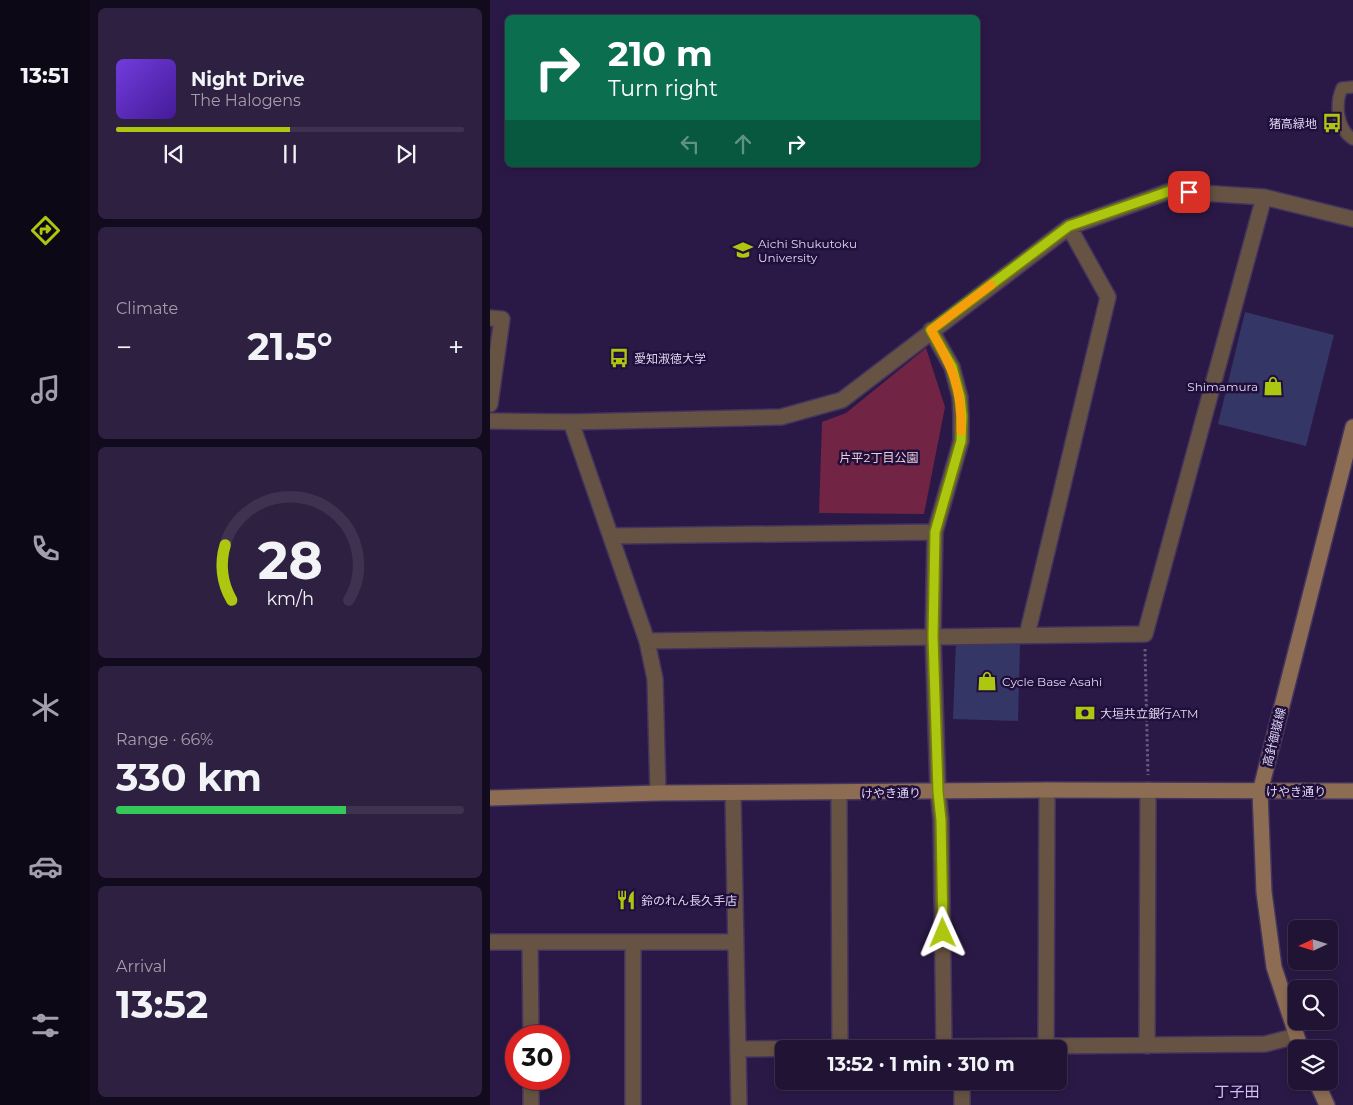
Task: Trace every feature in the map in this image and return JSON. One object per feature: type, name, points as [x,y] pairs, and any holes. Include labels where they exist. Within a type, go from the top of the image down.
[{"type":"street","points":[[490,421],[571,422],[782,417],[842,400],[1069,226],[1170,191],[1264,197],[1353,219]]},
{"type":"street","points":[[647,641],[1145,634],[1264,197]]},
{"type":"street","points":[[1027,635],[1108,297],[1069,226]]},
{"type":"street","points":[[490,318],[502,319],[490,404]]},
{"type":"street","points":[[931,330],[952,367],[960,397],[962,416],[961,441],[935,532],[933,636],[938,792],[941,820],[944,1040]]},
{"type":"street","points":[[571,422],[647,641],[655,679],[658,793]]},
{"type":"street","name":"高針御嶽線","points":[[1297,1040],[1274,967],[1264,892],[1260,792],[1353,427]]},
{"type":"street","points":[[611,536],[935,532]]},
{"type":"street","points":[[1046,1040],[1047,790]]},
{"type":"street","name":"けやき通り","points":[[490,798],[658,793],[733,794],[1047,790],[1353,791]]},
{"type":"street","points":[[1148,790],[1148,1046]]},
{"type":"street","points":[[839,793],[840,1040]]},
{"type":"street","points":[[733,794],[739,1105]]},
{"type":"street","points":[[490,942],[735,942]]},
{"type":"street","points":[[530,942],[531,1025]]},
{"type":"street","points":[[633,942],[633,1105]]},
{"type":"street","points":[[1067,1047],[1288,1043]]},
{"type":"street","points":[[739,1049],[775,1049]]},
{"type":"street","points":[[531,1090],[531,1105]]},
{"type":"street","points":[[962,1090],[962,1105]]},
{"type":"street","points":[[1320,1090],[1327,1105]]},
{"type":"lane","points":[[1353,87],[1342,88],[1338,97],[1340,124],[1353,139]]},
{"type":"path","points":[[1145,634],[1148,790]]},
{"type":"green space","name":"片平2丁目公園","points":[[926,348],[945,407],[924,514],[819,513],[822,422],[846,413]]},
{"type":"building","points":[[1245,312],[1334,335],[1306,446],[1218,424]]},
{"type":"building","name":"Cycle Base Asahi","points":[[956,641],[1020,644],[1018,721],[953,719]]},
{"type":"slow traffic","points":[[961,431],[960,397],[952,367],[931,330],[991,285]]},
{"type":"place","name":"猪高緑地","points":[[1332,123]]},
{"type":"place","name":"Aichi Shukutoku University","points":[[743,250]]},
{"type":"place","name":"愛知淑徳大学","points":[[619,358]]},
{"type":"place","name":"Shimamura","points":[[1273,386]]},
{"type":"place","name":"Cycle Base Asahi","points":[[987,681]]},
{"type":"place","name":"大垣共立銀行ATM","points":[[1085,713]]},
{"type":"place","name":"鈴のれん長久手店","points":[[626,900]]},
{"type":"district","name":"丁子田","points":[[1237,1091]]},
{"type":"route","points":[[943,933],[941,820],[938,792],[933,636],[935,532],[961,441],[962,416],[960,397],[952,367],[931,330],[1069,226],[1170,191],[1189,192]]}]
